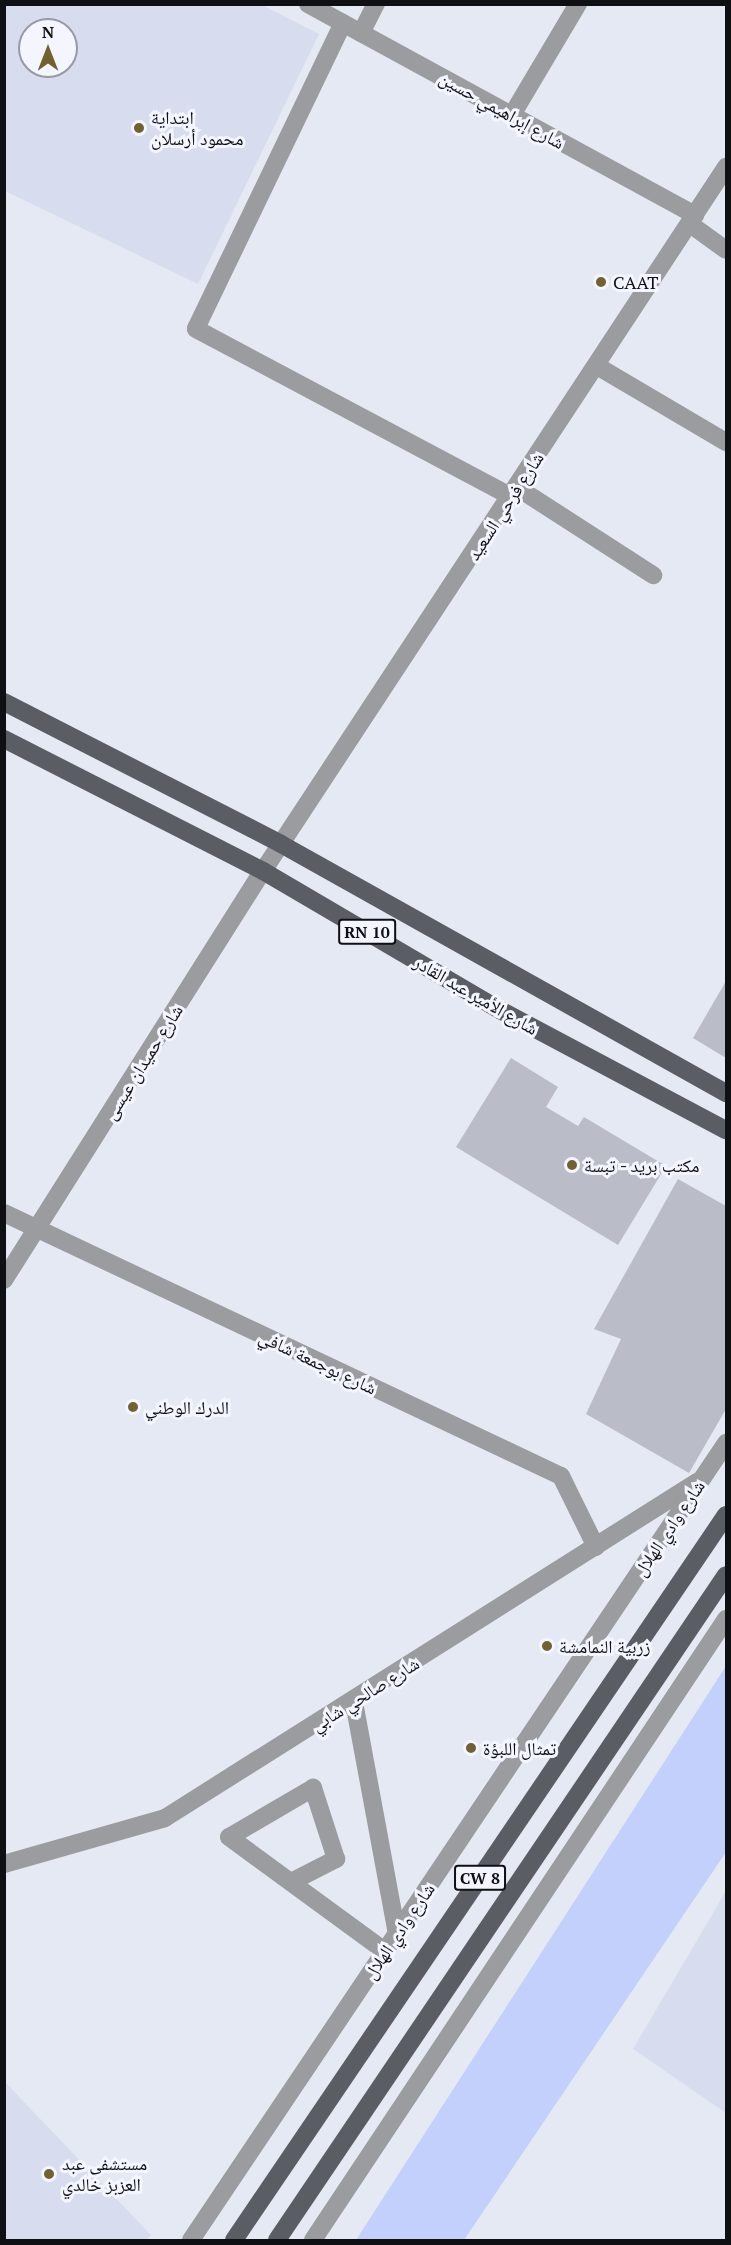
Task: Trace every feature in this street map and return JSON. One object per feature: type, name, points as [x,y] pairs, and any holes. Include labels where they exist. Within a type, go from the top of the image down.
[{"type":"main road","name":"شارع الأمير عبد القادر","points":[[4,702],[280,844],[726,1093]]},
{"type":"main road","name":"شارع الأمير عبد القادر","points":[[4,739],[263,871],[500,1010],[726,1130]]},
{"type":"main road","name":"شارع وادي الهلال","points":[[234,2241],[726,1515]]},
{"type":"main road","name":"CW 8","points":[[277,2241],[726,1575]]},
{"type":"street","name":"شارع إبراهيمي حسين","points":[[308,4],[693,219],[726,250]]},
{"type":"street","points":[[361,33],[376,4]]},
{"type":"street","points":[[512,116],[578,4]]},
{"type":"street","points":[[343,24],[196,329],[515,492],[652,575]]},
{"type":"street","name":"شارع فرحي السعيد","points":[[280,844],[515,492],[726,167]]},
{"type":"street","points":[[597,366],[726,442]]},
{"type":"street","name":"شارع حميدان عيسى","points":[[4,1280],[38,1230],[280,844]]},
{"type":"street","name":"شارع بوجمعة شافي","points":[[4,1213],[561,1476],[596,1546]]},
{"type":"street","name":"شارع وادي الهلال","points":[[191,2241],[726,1443]]},
{"type":"street","name":"شارع صالحي شابي","points":[[4,1864],[165,1818],[354,1702],[703,1478]]},
{"type":"street","points":[[313,2241],[726,1619]]},
{"type":"street","points":[[354,1702],[396,1935]]},
{"type":"street","points":[[291,1882],[336,1859],[313,1788],[229,1837],[385,1951]]},
{"type":"shaded area","name":"ابتداية محمود أرسلان","points":[[4,5],[262,5],[319,34],[198,284],[5,191]]},
{"type":"shaded area","points":[[726,1666],[726,1852],[464,2240],[356,2240]]},
{"type":"shaded area","points":[[726,1891],[726,2113],[633,2049]]},
{"type":"shaded area","name":"مستشفى عبد العزبز خالدي","points":[[4,2081],[151,2235],[146,2240],[5,2240]]},
{"type":"building","points":[[726,981],[726,1058],[693,1038]]},
{"type":"building","points":[[511,1058],[558,1087],[546,1107],[578,1126],[584,1117],[666,1166],[618,1245],[456,1147]]},
{"type":"building","points":[[678,1179],[726,1206],[726,1409],[689,1473],[586,1414],[621,1339],[594,1329]]},
{"type":"place","name":"ابتداية محمود أرسلان","points":[[139,128]]},
{"type":"place","name":"CAAT","points":[[601,282]]},
{"type":"place","name":"مكتب بريد - تبسة","points":[[572,1165]]},
{"type":"place","name":"الدرك الوطني","points":[[133,1407]]},
{"type":"place","name":"زربية النمامشة","points":[[547,1646]]},
{"type":"place","name":"تمثال اللبؤة","points":[[471,1748]]},
{"type":"place","name":"مستشفى عبد العزبز خالدي","points":[[49,2174]]}]
